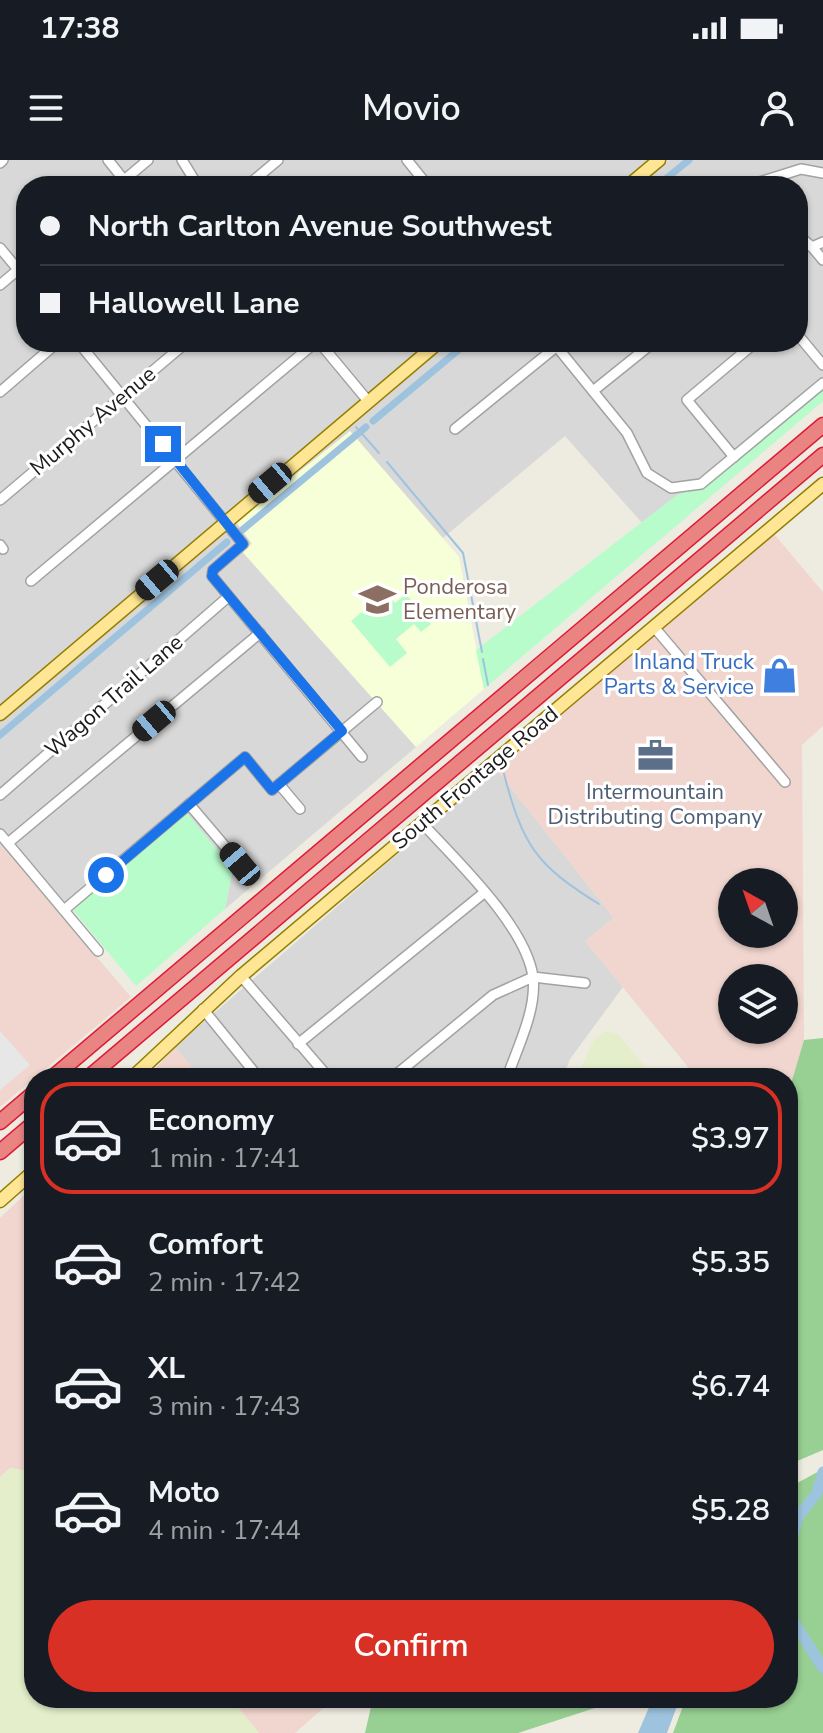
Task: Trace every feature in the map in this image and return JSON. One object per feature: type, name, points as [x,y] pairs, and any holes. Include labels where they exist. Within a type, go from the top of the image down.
[{"type":"highway","points":[[64,1068],[823,425]]},
{"type":"highway","points":[[100,1068],[823,455]]},
{"type":"highway","points":[[0,1122],[24,1102]]},
{"type":"highway","points":[[0,1152],[24,1132]]},
{"type":"main road","points":[[640,176],[659,160]]},
{"type":"main road","points":[[0,714],[427,352]]},
{"type":"main road","name":"South Frontage Road","points":[[142,1068],[241,976],[823,484]]},
{"type":"main road","points":[[0,1201],[24,1180]]},
{"type":"street","points":[[129,176],[148,160]]},
{"type":"street","points":[[259,176],[278,160]]},
{"type":"street","points":[[407,160],[420,176]]},
{"type":"street","points":[[765,176],[802,164],[823,173]]},
{"type":"street","points":[[812,247],[823,242]]},
{"type":"street","points":[[808,244],[823,260]]},
{"type":"street","points":[[0,248],[16,261]]},
{"type":"street","points":[[0,285],[16,271]]},
{"type":"street","points":[[808,347],[823,365]]},
{"type":"street","points":[[0,392],[46,352]]},
{"type":"street","points":[[86,352],[243,544],[213,570],[212,576],[362,757]]},
{"type":"street","name":"Murphy Avenue","points":[[0,500],[175,352]]},
{"type":"street","points":[[31,581],[306,352]]},
{"type":"street","points":[[326,352],[368,401]]},
{"type":"street","points":[[455,429],[547,352]]},
{"type":"street","points":[[563,352],[627,433],[647,473],[659,484],[687,489],[701,484],[823,383]]},
{"type":"street","points":[[593,391],[642,352]]},
{"type":"street","points":[[734,457],[687,400],[744,352]]},
{"type":"street","name":"Wagon Trail Lane","points":[[0,795],[228,597]]},
{"type":"street","points":[[654,627],[785,782]]},
{"type":"street","points":[[8,843],[260,633]]},
{"type":"street","points":[[64,910],[245,757],[272,790],[377,702]]},
{"type":"street","points":[[279,784],[300,809]]},
{"type":"street","points":[[189,804],[240,864]]},
{"type":"street","points":[[422,823],[485,892],[516,935],[533,977],[528,1017],[510,1068]]},
{"type":"street","points":[[0,834],[98,951]]},
{"type":"street","points":[[298,1044],[485,892]]},
{"type":"street","points":[[241,976],[320,1068]]},
{"type":"street","points":[[404,1068],[493,995],[533,977],[585,983]]},
{"type":"street","points":[[203,1009],[251,1068]]},
{"type":"shaded area","points":[[0,160],[652,160],[633,176],[16,176],[16,352],[808,352],[808,176],[650,176],[669,160],[823,160],[823,401],[658,541],[565,436],[443,538],[350,431],[243,553],[416,747],[225,909],[232,873],[72,909],[63,918],[0,844]]},
{"type":"shaded area","name":"Ponderosa Elementary","points":[[350,431],[459,557],[484,689],[416,747],[243,552],[252,544],[236,522]]},
{"type":"shaded area","points":[[774,534],[823,592],[823,726],[802,745],[804,1040],[796,1068],[689,1068],[585,941],[614,918],[496,769]]},
{"type":"shaded area","points":[[496,769],[614,918],[585,941],[623,987],[570,1059],[567,1068],[193,1068],[175,1047]]},
{"type":"shaded area","points":[[0,844],[131,997],[46,1068],[24,1068],[24,1087],[0,1107]]},
{"type":"shaded area","points":[[0,1031],[30,1065],[0,1090]]},
{"type":"shaded area","points":[[605,1031],[618,1034],[646,1068],[581,1068],[594,1040]]},
{"type":"shaded area","points":[[175,1047],[193,1068],[156,1068]]},
{"type":"shaded area","points":[[24,1195],[24,1470],[10,1468],[0,1477],[0,1218]]},
{"type":"shaded area","points":[[10,1468],[24,1470],[24,1708],[238,1708],[259,1733],[0,1733],[0,1477]]},
{"type":"shaded area","points":[[238,1708],[324,1708],[295,1733],[259,1733]]},
{"type":"green space","points":[[823,387],[823,401],[484,689],[476,650],[677,495],[702,484]]},
{"type":"green space","points":[[386,592],[395,603],[406,594],[431,624],[421,632],[414,624],[396,639],[407,653],[390,667],[351,621]]},
{"type":"green space","points":[[186,812],[226,860],[232,873],[225,909],[136,986],[72,909]]},
{"type":"green space","points":[[823,1038],[823,1450],[798,1461],[796,1068],[804,1040]]},
{"type":"green space","points":[[823,1469],[823,1733],[673,1733],[682,1708],[798,1708],[798,1483]]},
{"type":"green space","points":[[371,1708],[595,1708],[518,1733],[365,1733]]},
{"type":"water","points":[[649,1708],[676,1708],[667,1733],[638,1733]]},
{"type":"waterway","points":[[669,176],[689,160]]},
{"type":"waterway","points":[[373,421],[456,352]]},
{"type":"waterway","points":[[356,427],[379,453]]},
{"type":"waterway","points":[[241,531],[366,427]]},
{"type":"waterway","points":[[387,462],[463,553],[482,652]]},
{"type":"waterway","points":[[0,735],[227,542]]},
{"type":"waterway","points":[[483,659],[488,685]]},
{"type":"waterway","points":[[504,774],[518,819],[535,851],[560,877],[599,904]]},
{"type":"waterway","points":[[798,1517],[817,1493],[823,1472]]},
{"type":"waterway","points":[[798,1629],[823,1668]]},
{"type":"place","name":"Ponderosa Elementary","points":[[377,600]]},
{"type":"place","name":"Inland Truck Parts & Service","points":[[780,675]]},
{"type":"place","name":"Intermountain Distributing Company","points":[[655,756]]},
{"type":"route","points":[[106,875],[245,757],[272,790],[342,731],[212,576],[213,570],[243,544],[163,444]]}]
